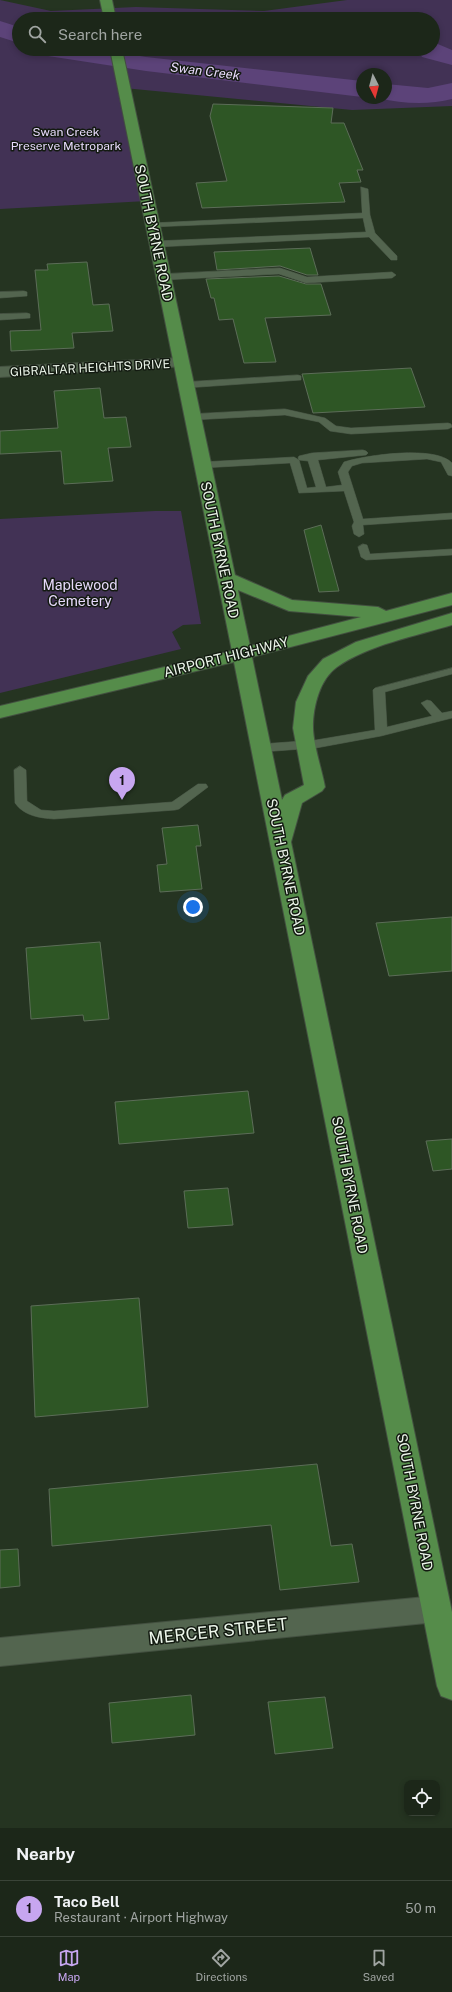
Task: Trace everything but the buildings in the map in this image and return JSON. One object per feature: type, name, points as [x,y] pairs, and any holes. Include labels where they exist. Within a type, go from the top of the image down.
[{"type":"main road","points":[[106,0],[109,12]]},
{"type":"main road","name":"SOUTH BYRNE ROAD","points":[[117,56],[180,363],[281,843],[452,1686]]},
{"type":"main road","points":[[226,578],[289,605],[395,614]]},
{"type":"main road","name":"AIRPORT HIGHWAY","points":[[0,712],[242,654],[452,599]]},
{"type":"main road","points":[[281,843],[292,800],[315,787],[303,728],[306,702],[315,680],[330,663],[363,646],[452,620]]},
{"type":"street","name":"GIBRALTAR HEIGHTS DRIVE","points":[[0,372],[180,363]]},
{"type":"street","name":"MERCER STREET","points":[[0,1652],[436,1609]]},
{"type":"lane","points":[[364,189],[366,215],[371,234],[394,258]]},
{"type":"lane","points":[[152,226],[366,215]]},
{"type":"lane","points":[[156,244],[371,234]]},
{"type":"lane","points":[[163,277],[280,271],[306,280],[392,275]]},
{"type":"lane","points":[[0,295],[24,294]]},
{"type":"lane","points":[[0,317],[27,316]]},
{"type":"lane","points":[[185,384],[298,378]]},
{"type":"lane","points":[[192,417],[285,412],[322,420],[333,428],[351,431],[448,426]]},
{"type":"lane","points":[[202,465],[294,460],[312,456],[428,450],[437,450],[452,455]]},
{"type":"lane","points":[[312,456],[322,490]]},
{"type":"lane","points":[[359,534],[357,526],[359,522],[343,472],[344,468],[353,461],[436,457],[448,464],[452,474]]},
{"type":"lane","points":[[294,460],[303,491],[348,488]]},
{"type":"lane","points":[[359,522],[424,518],[451,519]]},
{"type":"lane","points":[[424,518],[428,530]]},
{"type":"lane","points":[[399,520],[403,531]]},
{"type":"lane","points":[[375,521],[378,533]]},
{"type":"lane","points":[[432,542],[436,553]]},
{"type":"lane","points":[[363,547],[366,557],[383,551],[409,549],[436,553],[452,552]]},
{"type":"lane","points":[[380,732],[379,690],[413,686],[437,680],[452,671]]},
{"type":"lane","points":[[427,703],[439,717]]},
{"type":"lane","points":[[261,748],[307,744],[380,732],[452,714]]},
{"type":"lane","points":[[20,770],[21,803],[38,814],[54,815],[175,806],[202,788]]},
{"type":"green space","name":"Swan Creek Preserve Metropark","points":[[0,0],[51,11],[136,7],[264,11],[347,0],[452,0],[452,106],[352,110],[124,88],[147,201],[0,209]]},
{"type":"green space","name":"Maplewood Cemetery","points":[[181,511],[201,624],[183,625],[172,632],[181,649],[0,693],[0,519]]},
{"type":"waterway","name":"Swan Creek","points":[[0,28],[12,33]]},
{"type":"waterway","name":"Swan Creek","points":[[440,55],[452,58]]},
{"type":"waterway","name":"Swan Creek","points":[[94,56],[146,64],[356,88]]},
{"type":"waterway","name":"Swan Creek","points":[[392,93],[410,95],[437,95],[452,91]]},
{"type":"place","name":"Taco Bell","points":[[122,800]]}]
